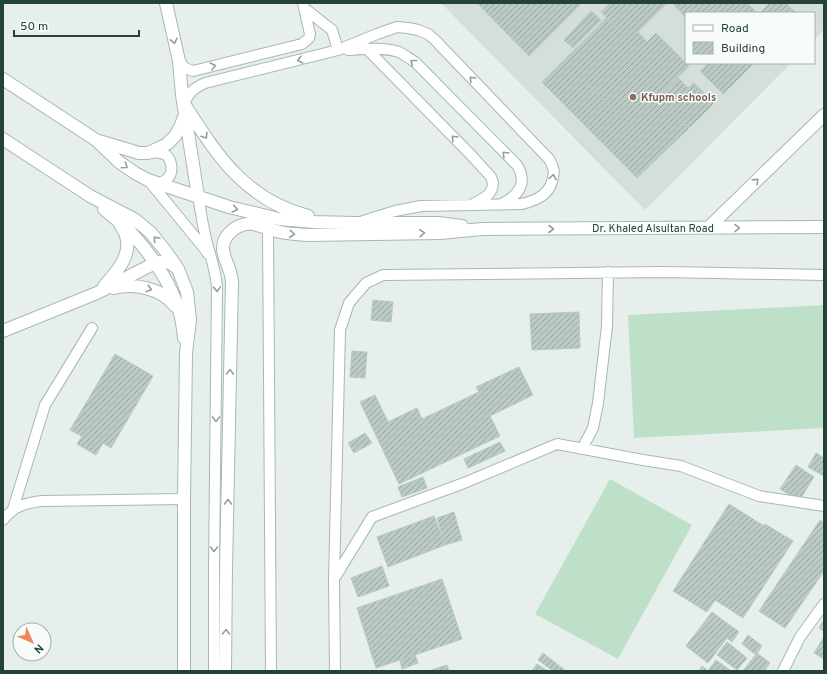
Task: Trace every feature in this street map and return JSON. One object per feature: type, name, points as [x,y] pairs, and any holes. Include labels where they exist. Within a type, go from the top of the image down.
[{"type":"street","points":[[166,3],[179,61],[198,196]]},
{"type":"street","points":[[3,79],[96,140],[138,153],[148,153],[167,144],[175,136],[181,125],[185,109]]},
{"type":"street","points":[[185,109],[221,159],[251,189],[285,209],[336,223]]},
{"type":"street","points":[[708,228],[824,115]]},
{"type":"street","points":[[3,139],[90,196],[134,219],[160,242],[178,269],[187,292],[190,320],[186,353],[184,671]]},
{"type":"street","name":"Dr. Khaled Alsultan Road","points":[[96,140],[119,162],[135,173],[154,182],[229,207],[279,218],[314,222],[438,223],[482,229]]},
{"type":"street","points":[[90,196],[133,235],[155,263],[179,310],[186,353]]},
{"type":"street","points":[[97,293],[119,269],[127,251],[127,237],[118,221]]},
{"type":"street","name":"Dr. Khaled Alsultan Road","points":[[225,671],[232,281],[230,270],[223,251],[223,243],[228,234],[235,228],[253,224],[290,234],[308,235],[440,233],[482,229],[824,227]]},
{"type":"street","points":[[97,293],[155,263],[164,261],[170,263],[178,269]]},
{"type":"street","points":[[3,330],[116,287],[129,286],[150,289],[166,297],[179,310]]},
{"type":"lane","points":[[179,61],[185,68],[193,71],[302,44],[306,42],[310,34],[303,5]]},
{"type":"lane","points":[[303,5],[332,30],[338,50]]},
{"type":"lane","points":[[185,109],[187,97],[191,91],[204,83],[338,50],[397,27],[408,28],[428,34],[435,40],[550,159],[554,169],[553,180],[549,190],[540,198],[532,202],[521,204],[421,206],[395,211],[354,223]]},
{"type":"lane","points":[[338,50],[366,48],[390,50],[398,52],[415,62],[517,165],[521,172],[521,186],[511,199],[500,204]]},
{"type":"lane","points":[[366,48],[491,177],[493,182],[492,189],[489,194],[470,205]]},
{"type":"lane","points":[[148,153],[160,153],[166,155],[171,165],[171,172],[165,181],[154,182]]},
{"type":"lane","points":[[154,182],[204,248],[215,269],[217,287],[214,671]]},
{"type":"lane","points":[[198,196],[204,231],[212,262]]},
{"type":"lane","points":[[268,229],[271,671]]},
{"type":"lane","points":[[582,448],[593,428],[598,403],[607,326],[608,272]]},
{"type":"lane","points":[[335,671],[334,579],[340,330],[349,303],[366,283],[383,275],[664,272],[824,275]]},
{"type":"lane","points":[[3,520],[12,509],[45,405],[92,328]]},
{"type":"lane","points":[[334,579],[372,517],[464,483],[557,444],[681,466],[759,496],[824,506]]},
{"type":"lane","points":[[12,509],[25,503],[42,501],[184,499]]},
{"type":"lane","points":[[783,671],[800,637],[824,604]]},
{"type":"shaded area","points":[[441,3],[824,3],[824,30],[815,39],[815,12],[685,12],[685,64],[790,64],[645,210]]},
{"type":"green space","points":[[824,305],[824,428],[634,438],[628,315]]},
{"type":"green space","points":[[610,479],[692,525],[618,659],[535,614]]},
{"type":"building","points":[[477,3],[578,3],[580,5],[529,56]]},
{"type":"building","points":[[610,3],[667,3],[629,41],[601,12]]},
{"type":"building","points":[[747,3],[756,12],[685,12],[685,17],[673,4]]},
{"type":"building","points":[[770,3],[786,3],[795,12],[761,12]]},
{"type":"building","points":[[591,11],[601,20],[573,48],[564,40]]},
{"type":"building","points":[[606,18],[629,41],[638,32],[647,42],[656,33],[685,62],[685,64],[689,66],[659,97],[615,53],[585,82],[637,135],[667,105],[689,128],[637,178],[542,82]]},
{"type":"building","points":[[615,53],[667,105],[637,135],[585,82]]},
{"type":"building","points":[[708,64],[753,64],[723,94],[700,71]]},
{"type":"building","points":[[678,78],[688,88],[694,83],[714,103],[689,128],[659,97]]},
{"type":"building","points":[[373,300],[393,302],[391,322],[371,320]]},
{"type":"building","points":[[579,312],[580,348],[532,350],[530,314]]},
{"type":"building","points":[[352,351],[367,352],[365,378],[350,377]]},
{"type":"building","points":[[115,354],[153,376],[111,448],[103,443],[96,455],[77,444],[82,436],[70,430]]},
{"type":"building","points":[[519,367],[533,395],[490,416],[500,436],[399,484],[360,402],[375,395],[388,422],[417,408],[422,419],[479,392],[476,387]]},
{"type":"building","points":[[365,433],[372,443],[354,453],[348,443]]},
{"type":"building","points":[[500,442],[505,451],[468,468],[464,459]]},
{"type":"building","points":[[816,453],[824,458],[824,476],[808,467]]},
{"type":"building","points":[[796,465],[814,477],[799,501],[780,489]]},
{"type":"building","points":[[423,477],[427,488],[402,497],[398,487]]},
{"type":"building","points":[[729,504],[764,526],[765,524],[793,541],[743,618],[715,600],[707,612],[673,591]]},
{"type":"building","points":[[454,512],[462,540],[445,545],[437,518]]},
{"type":"building","points":[[434,516],[445,545],[388,567],[377,537]]},
{"type":"building","points":[[820,520],[824,523],[824,571],[785,628],[759,611]]},
{"type":"building","points":[[382,566],[389,586],[358,597],[351,578]]},
{"type":"building","points":[[442,579],[462,639],[376,668],[357,608]]},
{"type":"building","points":[[712,612],[739,632],[732,642],[727,638],[708,663],[686,646]]},
{"type":"building","points":[[824,620],[824,631],[819,628]]},
{"type":"building","points":[[748,635],[762,646],[756,655],[742,644]]},
{"type":"building","points":[[824,637],[824,659],[814,653]]},
{"type":"building","points":[[727,642],[747,658],[737,670],[717,655]]},
{"type":"building","points":[[543,653],[566,671],[553,671],[538,660]]},
{"type":"building","points":[[757,653],[770,663],[764,671],[743,671]]},
{"type":"building","points":[[415,655],[418,663],[402,669],[400,661]]},
{"type":"building","points":[[716,660],[731,671],[708,671]]},
{"type":"building","points":[[537,664],[548,671],[532,671]]},
{"type":"building","points":[[447,665],[449,671],[429,671]]},
{"type":"building","points":[[702,666],[708,671],[699,671]]},
{"type":"place","name":"Kfupm schools","points":[[633,97]]}]
